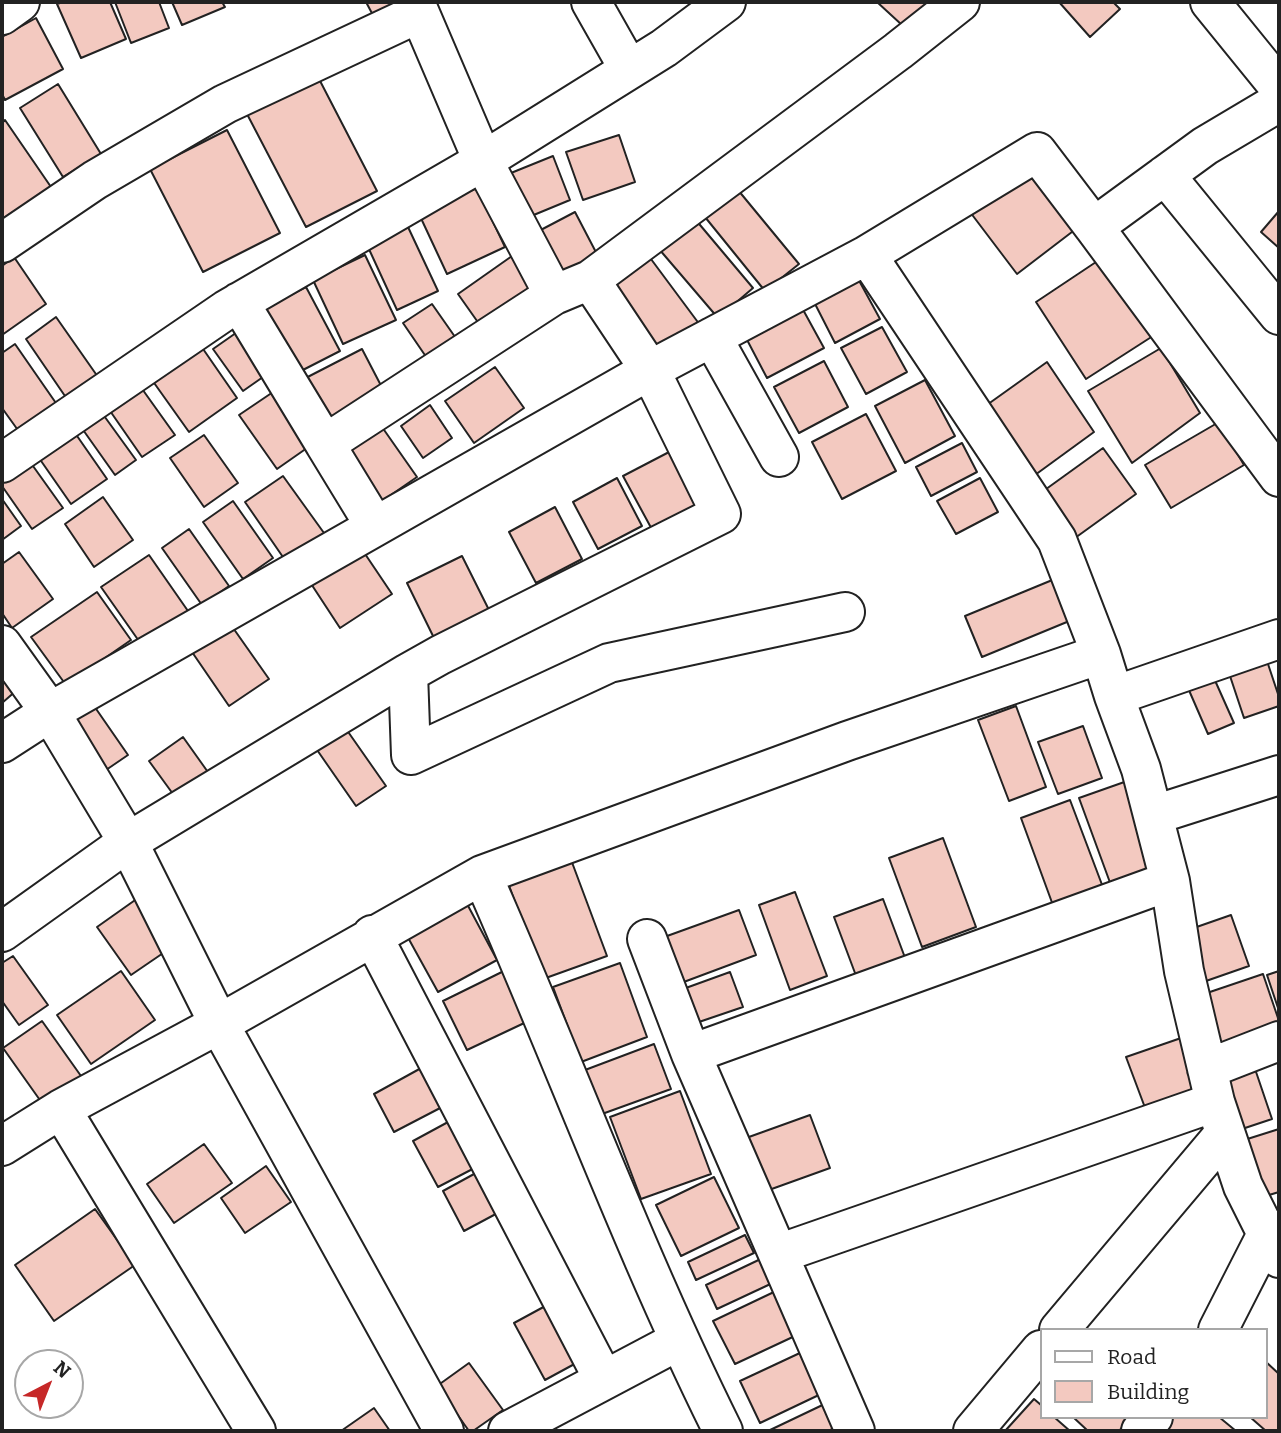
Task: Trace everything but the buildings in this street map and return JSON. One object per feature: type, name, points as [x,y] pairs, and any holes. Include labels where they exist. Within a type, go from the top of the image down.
[{"type":"street","points":[[2,15],[20,2]]},
{"type":"street","points":[[591,2],[629,69]]},
{"type":"street","points":[[2,463],[239,302],[483,161],[664,48],[726,2]]},
{"type":"street","points":[[325,444],[554,295],[590,280],[960,2]]},
{"type":"street","points":[[1210,2],[1279,86]]},
{"type":"street","points":[[2,243],[95,180],[225,104],[417,7],[483,161],[554,295]]},
{"type":"street","points":[[1094,227],[1205,146],[1279,102]]},
{"type":"street","points":[[2,743],[50,712],[650,370],[867,255],[1037,152],[1279,477]]},
{"type":"street","points":[[1165,175],[1279,315]]},
{"type":"street","points":[[867,255],[1056,540],[1101,654],[1141,769],[1170,881],[1184,971],[1216,1101],[1243,1186],[1275,1241],[1219,1328]]},
{"type":"street","points":[[2,932],[128,842],[440,654],[721,514],[650,370],[590,280]]},
{"type":"street","points":[[239,302],[375,526]]},
{"type":"street","points":[[712,337],[779,457]]},
{"type":"street","points":[[408,673],[411,755],[609,663],[845,612]]},
{"type":"street","points":[[1114,696],[1279,639]]},
{"type":"street","points":[[2,645],[50,712],[128,842],[219,1024],[444,1431]]},
{"type":"street","points":[[2,1146],[61,1109],[219,1024],[482,875],[847,741],[1101,654]]},
{"type":"street","points":[[1154,815],[1279,775]]},
{"type":"street","points":[[482,875],[535,994],[678,1341],[723,1431]]},
{"type":"street","points":[[691,1054],[1170,881]]},
{"type":"street","points":[[372,936],[604,1380]]},
{"type":"street","points":[[647,939],[691,1054],[855,1431]]},
{"type":"street","points":[[1060,1328],[1216,1101],[1279,1041]]},
{"type":"street","points":[[778,1254],[1216,1101]]},
{"type":"street","points":[[61,1109],[256,1431]]},
{"type":"street","points":[[508,1431],[678,1341]]},
{"type":"street","points":[[973,1431],[1040,1351]]}]
